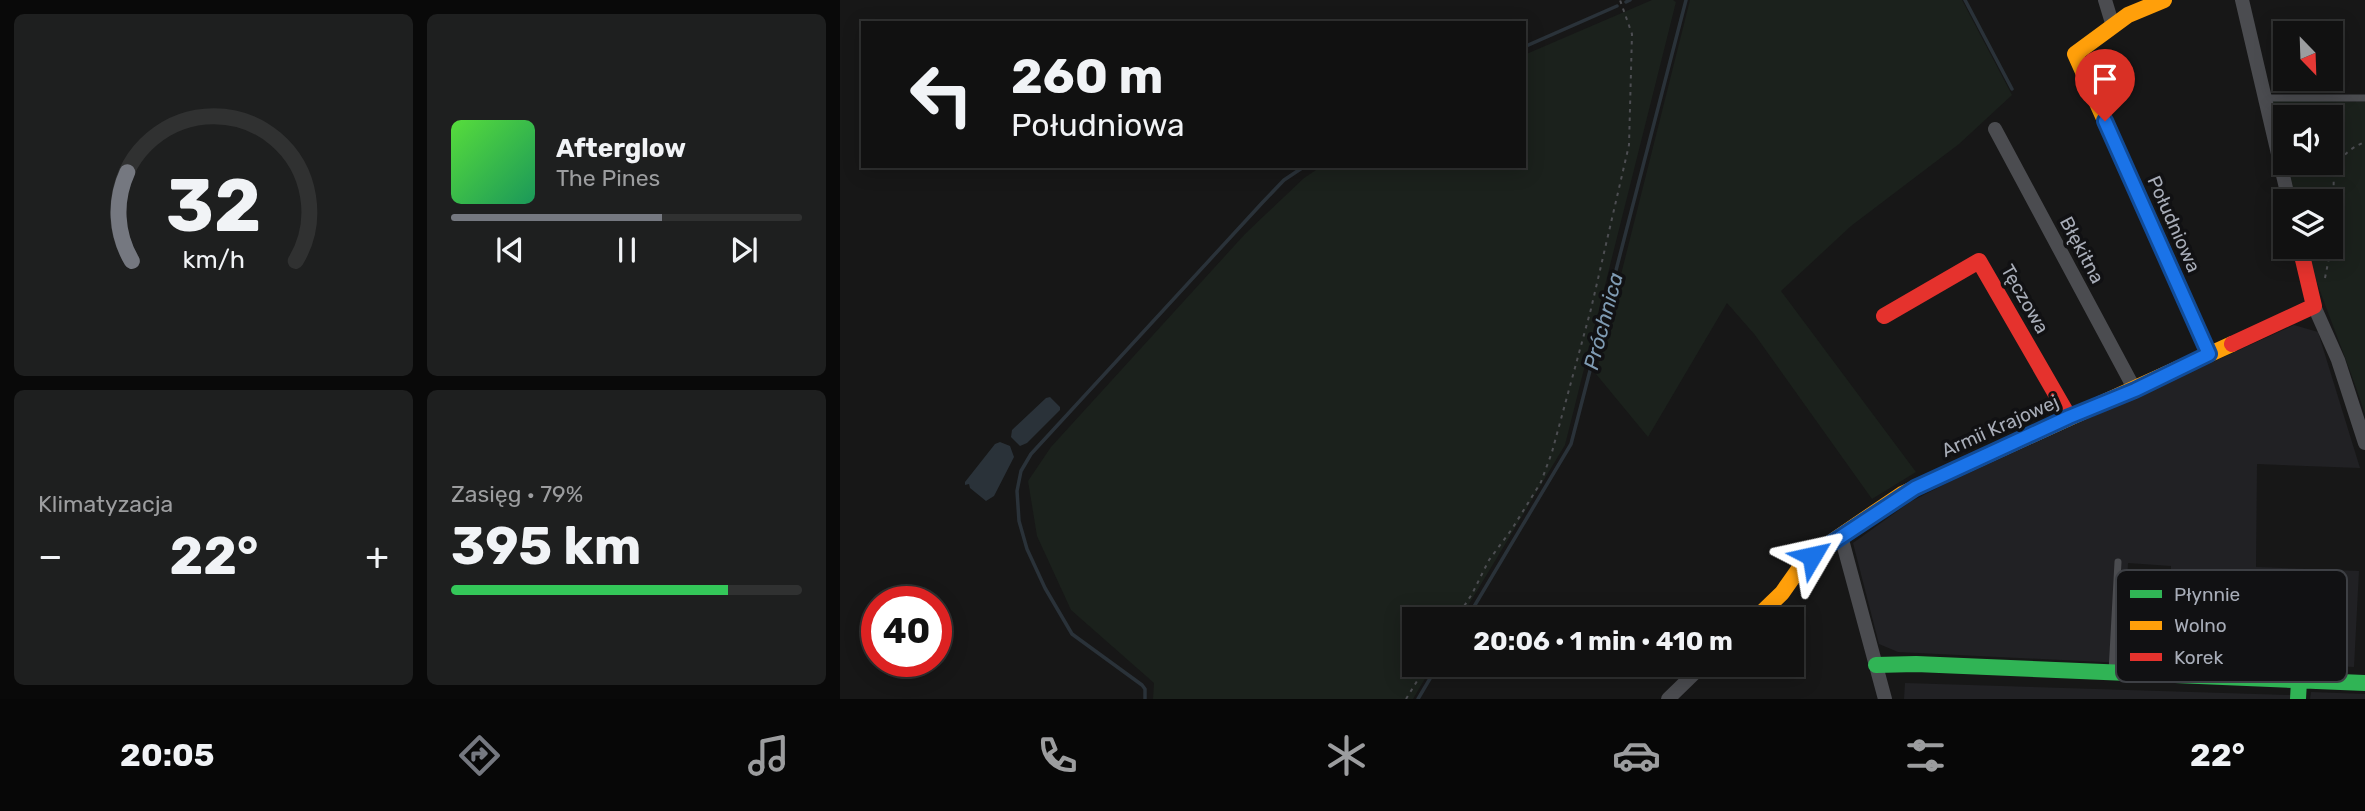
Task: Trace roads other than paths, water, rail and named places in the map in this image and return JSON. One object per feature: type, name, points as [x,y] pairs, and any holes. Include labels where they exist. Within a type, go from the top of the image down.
[{"type":"street","points":[[2105,0],[2112,23]]},
{"type":"street","name":"Południowa","points":[[2164,0],[2112,23],[2075,54],[2209,354]]},
{"type":"street","points":[[2242,0],[2286,189]]},
{"type":"street","name":"Błękitna","points":[[1994,129],[2135,390]]},
{"type":"street","points":[[2303,259],[2314,306],[2338,360],[2365,443]]},
{"type":"street","name":"Tęczowa","points":[[1884,316],[1979,261],[2069,417]]},
{"type":"street","name":"Armii Krajowej","points":[[1767,607],[1782,593],[1801,566],[1909,491],[2314,306]]},
{"type":"street","points":[[1841,536],[1885,699]]},
{"type":"street","points":[[1875,665],[1916,664],[2116,672]]},
{"type":"street","points":[[2340,682],[2365,683],[2365,669]]},
{"type":"street","points":[[1668,699],[1691,677]]},
{"type":"lane","points":[[2265,98],[2365,98]]},
{"type":"lane","points":[[2118,562],[2118,570]]},
{"type":"lane","points":[[2112,672],[2116,599]]},
{"type":"waterway","points":[[1626,2],[1630,0]]},
{"type":"waterway","name":"Próchnica","points":[[1474,607],[1571,444],[1686,0]]},
{"type":"waterway","points":[[1965,0],[2012,89]]},
{"type":"waterway","points":[[1526,46],[1617,6]]},
{"type":"waterway","points":[[1145,699],[1142,685],[1072,634],[1045,588],[1027,549],[1019,521],[1017,491],[1021,471],[1031,454],[1262,203],[1284,180],[1302,168]]},
{"type":"waterway","name":"Próchnica","points":[[1418,699],[1431,677]]}]
